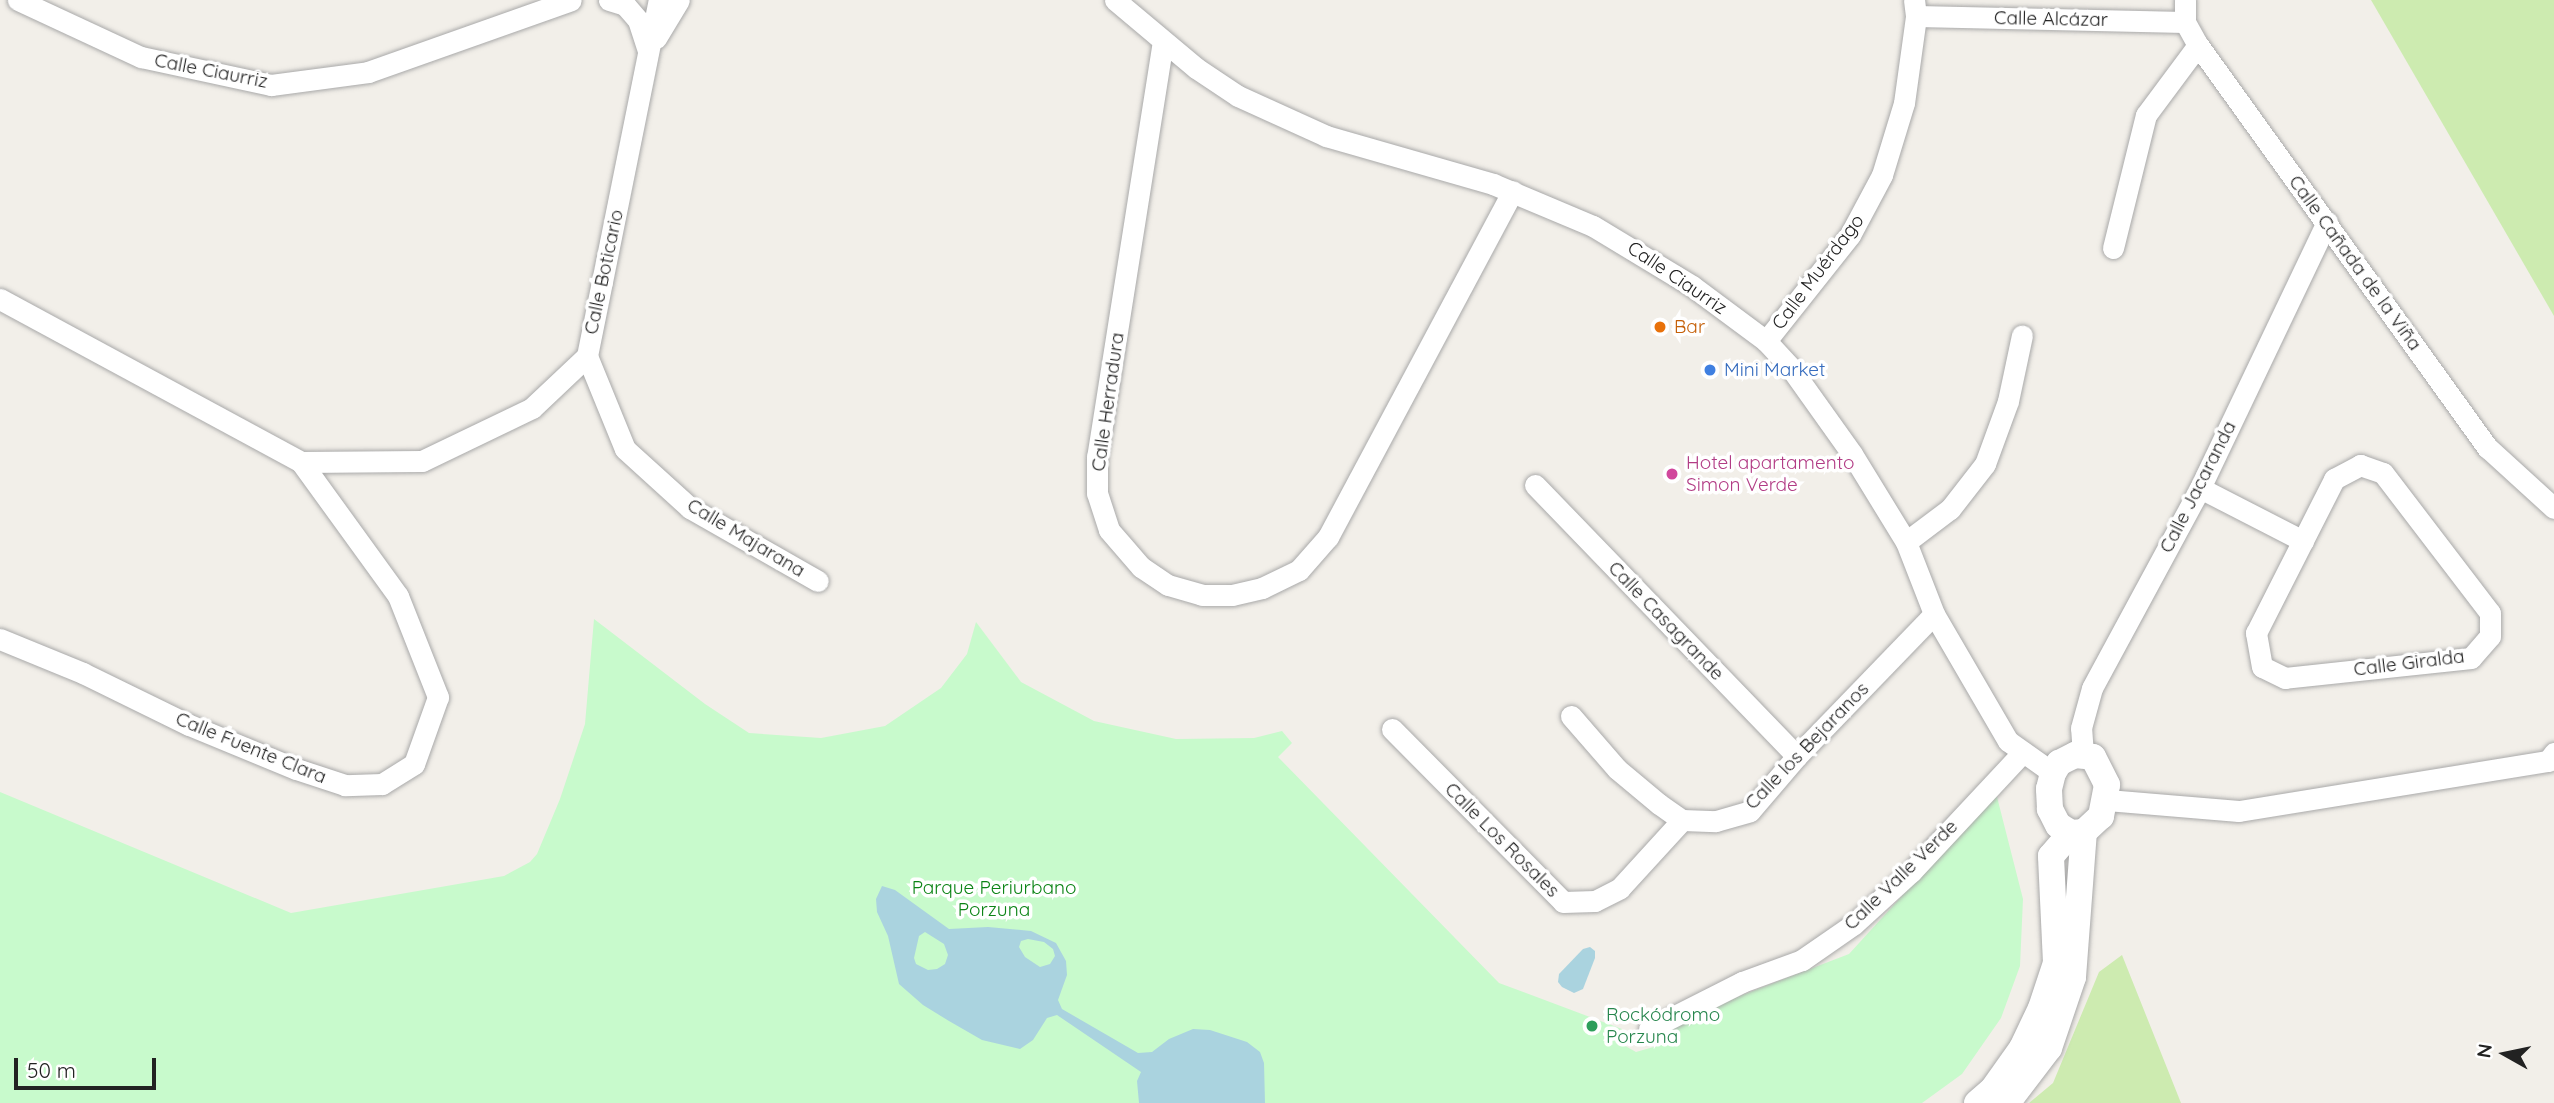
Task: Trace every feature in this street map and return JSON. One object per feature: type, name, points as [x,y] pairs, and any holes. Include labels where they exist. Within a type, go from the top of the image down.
[{"type":"street","name":"Calle Ciaurriz","points":[[18,0],[141,57],[271,85],[368,72],[571,0]]},
{"type":"street","points":[[609,0],[625,5],[638,20],[648,52]]},
{"type":"street","name":"Calle Boticario","points":[[301,462],[422,461],[532,408],[587,356],[659,0]]},
{"type":"street","points":[[648,52],[679,0]]},
{"type":"street","name":"Calle Ciaurriz","points":[[1115,0],[1163,41],[1238,96],[1326,136],[1467,175],[1513,191],[1622,241],[1692,286],[1766,341],[1790,367],[1852,454],[1906,542],[1934,614],[2008,741],[2053,773]]},
{"type":"street","name":"Calle Cañada de la Viña","points":[[2185,0],[2185,22],[2198,45],[2488,448],[2554,508]]},
{"type":"street","name":"Calle Alcázar","points":[[1915,8],[2185,22]]},
{"type":"street","name":"Calle Muérdago","points":[[1766,341],[1850,235],[1868,203],[1892,148],[1904,103],[1915,8]]},
{"type":"street","name":"Calle Herradura","points":[[1163,41],[1097,456],[1097,493],[1109,530],[1141,567],[1168,585],[1202,595],[1232,595],[1262,588],[1299,570],[1314,553],[1328,537],[1513,191]]},
{"type":"street","points":[[2113,248],[2146,115],[2198,45]]},
{"type":"street","name":"Calle Jacaranda","points":[[2083,755],[2081,728],[2092,688],[2200,488],[2327,222]]},
{"type":"street","name":"Calle Fuente Clara","points":[[0,299],[301,462],[398,596],[438,697],[414,764],[382,784],[345,785],[296,769],[189,725],[83,673],[0,639]]},
{"type":"street","points":[[1906,542],[1950,509],[1985,464],[2008,401],[2022,335]]},
{"type":"street","name":"Calle Majarana","points":[[587,356],[625,449],[690,508],[818,581]]},
{"type":"street","name":"Calle Giralda","points":[[2360,465],[2383,473],[2490,613],[2490,636],[2471,658],[2285,677],[2262,667],[2256,633],[2303,541],[2334,480],[2360,465]]},
{"type":"street","name":"Calle Casagrande","points":[[1535,485],[1797,756]]},
{"type":"street","points":[[2200,488],[2303,541]]},
{"type":"street","name":"Calle los Bejaranos","points":[[1682,820],[1716,821],[1750,811],[1797,756],[1934,614]]},
{"type":"street","points":[[1571,716],[1618,769],[1682,820]]},
{"type":"street","name":"Calle Los Rosales","points":[[1392,729],[1563,902],[1595,901],[1620,888],[1682,820]]},
{"type":"street","name":"Calle Valle Verde","points":[[1649,1029],[1742,982],[1802,960],[1854,924],[1911,872],[2023,752]]},
{"type":"street","points":[[2106,800],[2239,811],[2548,761],[2554,753]]},
{"type":"street","points":[[1977,1103],[1993,1089],[2022,1048],[2041,1008],[2056,963],[2051,856],[2101,816],[2106,800],[2107,785],[2100,766],[2093,757],[2083,755],[2067,758],[2053,773],[2049,789],[2050,809],[2058,825],[2078,832]]},
{"type":"street","points":[[2007,1103],[2049,1048],[2073,977],[2078,832]]},
{"type":"green space","points":[[2371,0],[2554,0],[2554,316]]},
{"type":"green space","name":"Parque Periurbano Porzuna","points":[[594,619],[705,704],[749,733],[821,738],[885,726],[941,688],[967,654],[976,622],[1021,682],[1094,721],[1176,739],[1254,738],[1282,731],[1292,743],[1278,757],[1499,983],[1622,1029],[1620,1043],[1636,1052],[1657,1046],[1662,1026],[1849,954],[1996,793],[2023,899],[2020,966],[2001,1018],[1962,1074],[1922,1103],[0,1103],[0,792],[291,913],[504,876],[530,862],[537,854],[560,799],[585,724]]},
{"type":"green space","points":[[2122,955],[2181,1103],[2029,1103],[2053,1083],[2099,972]]},
{"type":"water","points":[[882,886],[895,890],[949,929],[988,927],[1031,931],[1056,943],[1066,961],[1067,975],[1058,1000],[1062,1009],[1138,1053],[1152,1052],[1169,1039],[1193,1029],[1210,1030],[1247,1042],[1260,1052],[1264,1063],[1265,1103],[1139,1103],[1137,1081],[1141,1072],[1057,1015],[1047,1018],[1033,1040],[1020,1049],[982,1040],[923,1005],[899,984],[888,936],[877,912],[876,899]],"holes":[[[925,932],[944,944],[948,955],[945,964],[937,969],[928,970],[916,964],[914,958],[919,936]],[[1028,939],[1044,942],[1053,949],[1055,956],[1050,964],[1040,967],[1025,957],[1019,947],[1021,941]]]},
{"type":"water","points":[[1590,947],[1595,951],[1595,958],[1583,989],[1574,993],[1562,987],[1558,982],[1559,974],[1583,949]]},
{"type":"place","name":"Bar","points":[[1660,327]]},
{"type":"place","name":"Mini Market","points":[[1710,370]]},
{"type":"place","name":"Hotel apartamento Simon Verde","points":[[1672,474]]},
{"type":"place","name":"Rockódromo Porzuna","points":[[1592,1026]]}]
